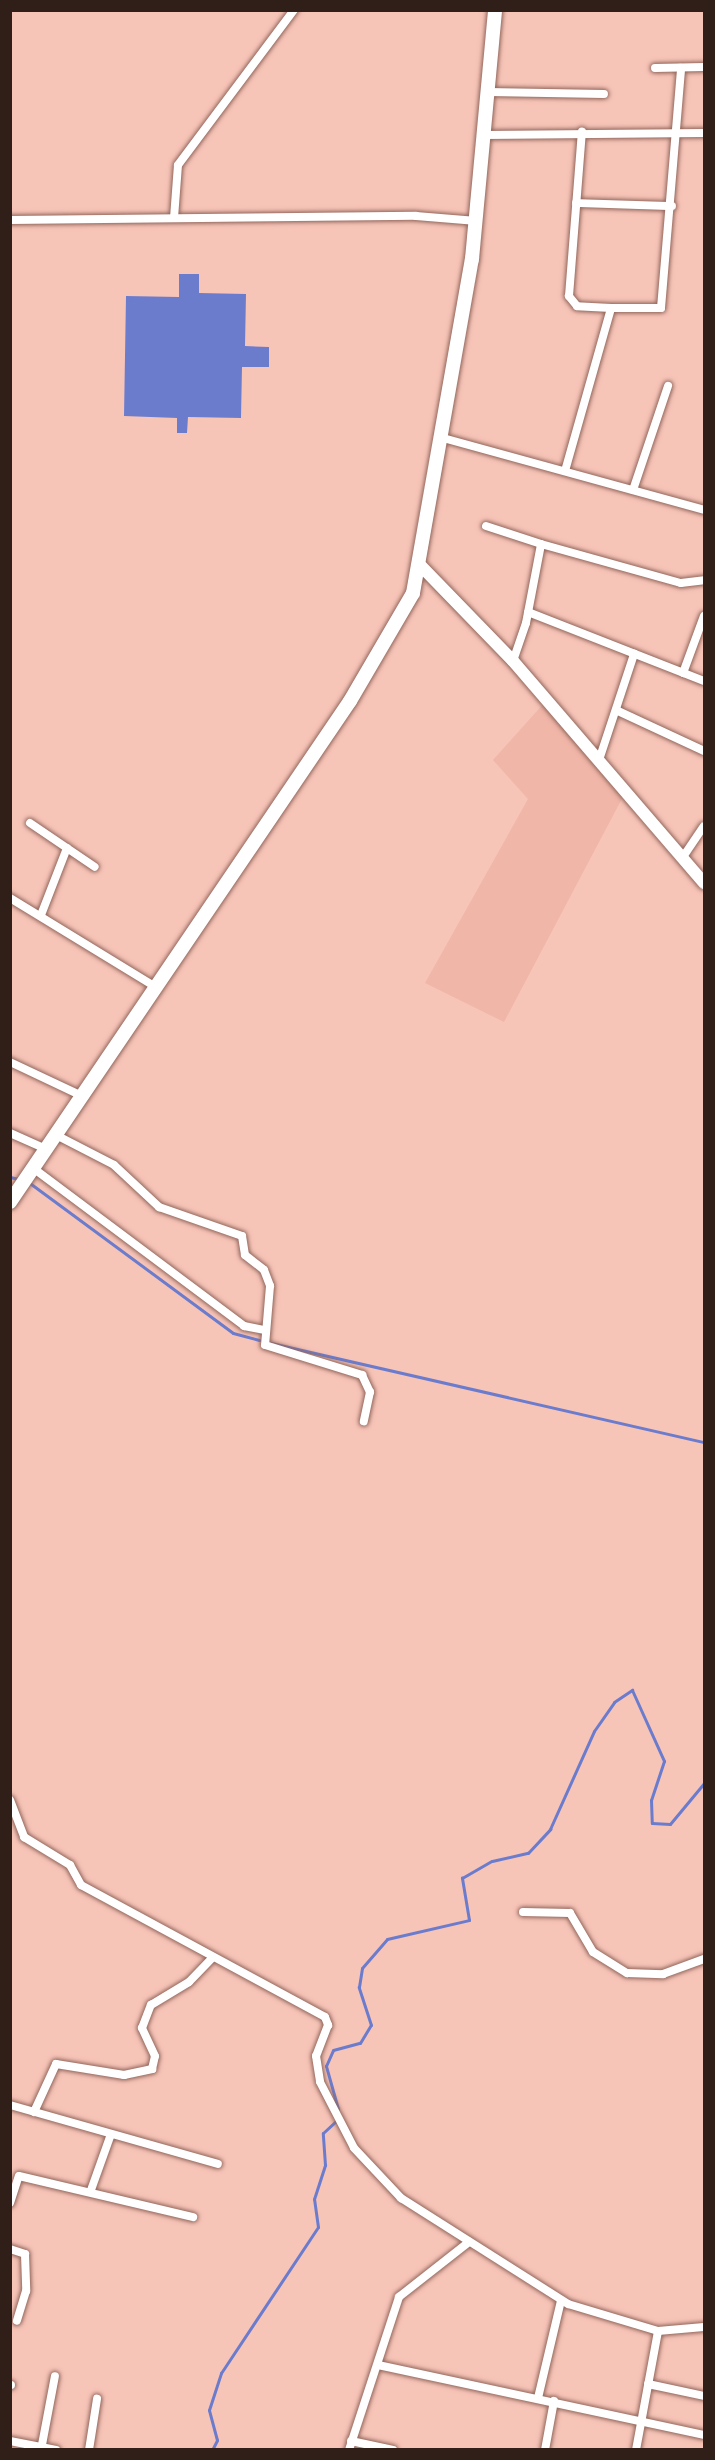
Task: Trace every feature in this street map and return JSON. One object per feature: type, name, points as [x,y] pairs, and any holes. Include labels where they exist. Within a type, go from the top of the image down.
[{"type":"main road","points":[[10,1202],[15,1186],[33,1168],[56,1135],[154,986],[387,645],[421,566],[477,221],[495,10]]},
{"type":"street","points":[[174,218],[178,165],[294,10]]},
{"type":"street","points":[[655,68],[705,67]]},
{"type":"street","points":[[582,132],[569,296],[577,306],[661,308],[672,206],[681,68]]},
{"type":"street","points":[[488,92],[604,94]]},
{"type":"street","points":[[484,135],[582,132],[705,133]]},
{"type":"street","points":[[576,203],[672,206]]},
{"type":"street","points":[[10,220],[416,216],[477,221]]},
{"type":"street","points":[[565,471],[611,308]]},
{"type":"street","points":[[633,490],[668,386]]},
{"type":"street","points":[[443,438],[705,510]]},
{"type":"street","points":[[486,526],[541,544],[681,583],[705,580]]},
{"type":"street","points":[[513,661],[528,612],[541,544]]},
{"type":"street","points":[[421,566],[513,661],[705,883]]},
{"type":"street","points":[[528,612],[705,681]]},
{"type":"street","points":[[683,672],[705,616]]},
{"type":"street","points":[[599,760],[618,711],[634,654]]},
{"type":"street","points":[[618,711],[705,751]]},
{"type":"street","points":[[30,823],[95,867]]},
{"type":"street","points":[[683,857],[705,826]]},
{"type":"street","points":[[40,915],[67,848]]},
{"type":"street","points":[[10,898],[154,986]]},
{"type":"street","points":[[10,1062],[82,1096]]},
{"type":"street","points":[[10,1133],[46,1149]]},
{"type":"street","points":[[56,1135],[114,1165],[159,1207],[242,1236],[245,1255],[267,1275],[265,1345],[278,1352],[362,1375],[370,1392],[364,1421]]},
{"type":"street","points":[[33,1168],[244,1326],[264,1330]]},
{"type":"street","points":[[10,1800],[24,1837],[70,1865],[81,1885],[212,1958],[325,2017],[316,2074],[335,2115],[401,2198],[561,2301],[658,2331],[705,2327]]},
{"type":"street","points":[[523,1912],[570,1913],[593,1952],[627,1973],[663,1974],[705,1959]]},
{"type":"street","points":[[34,2112],[56,2064],[124,2076],[152,2069],[155,2056],[142,2028],[151,2005],[189,1982],[212,1958]]},
{"type":"street","points":[[10,2105],[218,2164]]},
{"type":"street","points":[[91,2190],[111,2134]]},
{"type":"street","points":[[10,2203],[17,2176],[91,2190],[193,2217]]},
{"type":"street","points":[[393,2450],[350,2445],[399,2297],[469,2242]]},
{"type":"street","points":[[10,2249],[25,2254],[26,2291],[17,2320]]},
{"type":"street","points":[[538,2398],[561,2301]]},
{"type":"street","points":[[636,2450],[658,2331]]},
{"type":"street","points":[[378,2365],[705,2435]]},
{"type":"street","points":[[41,2449],[55,2376]]},
{"type":"street","points":[[648,2384],[705,2396]]},
{"type":"street","points":[[89,2450],[97,2398]]},
{"type":"street","points":[[545,2450],[554,2401]]},
{"type":"street","points":[[10,2441],[41,2449],[56,2450]]},
{"type":"shaded area","points":[[546,701],[626,791],[504,1022],[425,983],[528,799],[493,760]]},
{"type":"water","points":[[179,274],[199,274],[199,293],[246,294],[245,346],[269,347],[269,367],[242,367],[241,418],[188,417],[187,433],[177,433],[177,418],[124,416],[126,296],[179,297]]},
{"type":"waterway","points":[[10,1177],[19,1179]]},
{"type":"waterway","points":[[31,1184],[233,1333],[259,1340]]},
{"type":"waterway","points":[[271,1343],[704,1442]]},
{"type":"waterway","points":[[338,2109],[326,2066],[333,2050],[360,2043],[371,2025],[359,1987],[362,1968],[387,1939],[469,1920],[462,1878],[492,1861],[528,1853],[550,1829],[594,1731],[614,1702],[632,1690],[664,1761],[651,1800],[652,1823],[670,1824],[704,1783]]},
{"type":"waterway","points":[[212,2450],[217,2440],[209,2410],[221,2373],[318,2227],[314,2199],[325,2165],[323,2133],[337,2120]]}]
